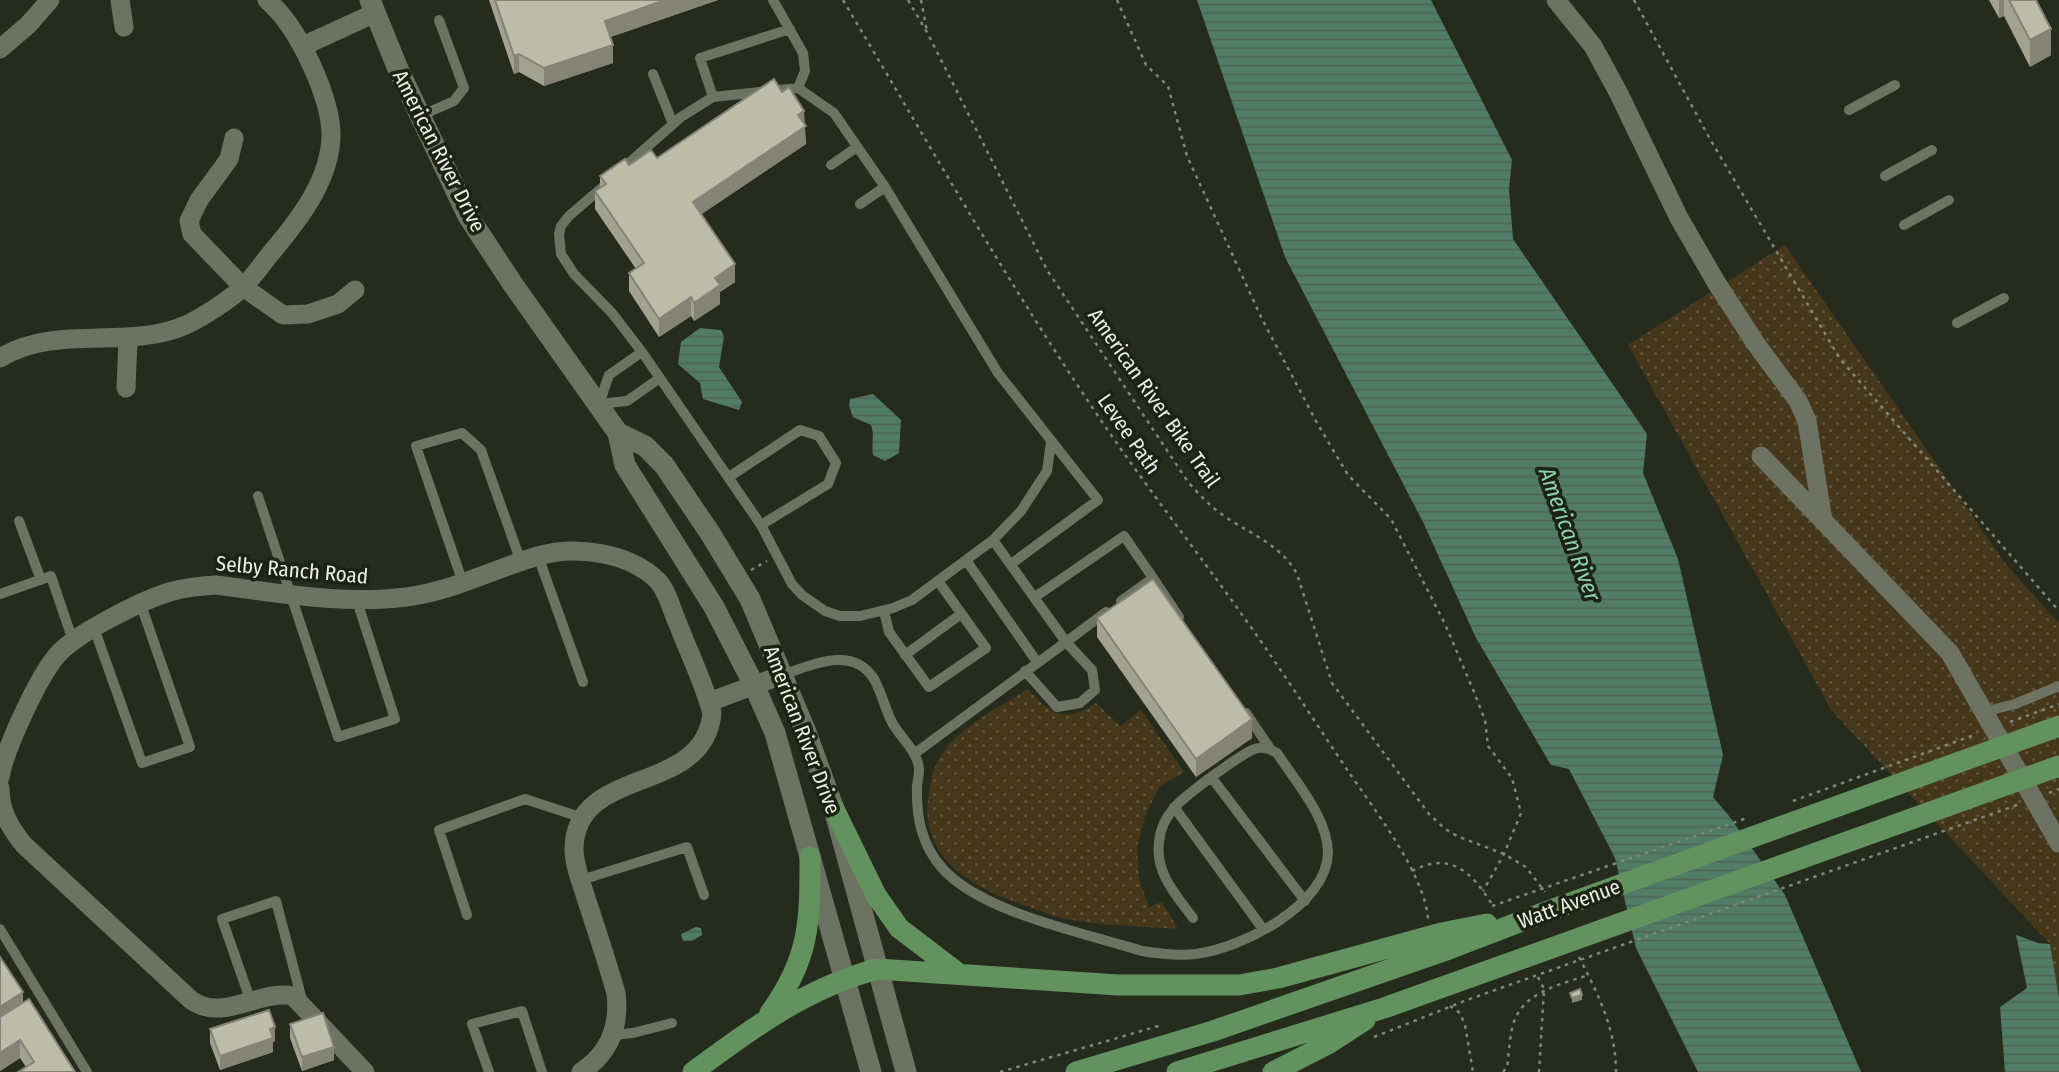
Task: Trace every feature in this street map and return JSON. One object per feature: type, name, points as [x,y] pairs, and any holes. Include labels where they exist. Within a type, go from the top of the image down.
[{"type":"main road","name":"Watt Avenue","points":[[1076,1072],[1213,1031],[1439,937],[2059,726]]},
{"type":"main road","name":"Watt Avenue","points":[[1177,1072],[1384,1008],[1464,990],[2059,766]]},
{"type":"main road","points":[[834,809],[876,895],[899,928],[960,974]]},
{"type":"main road","points":[[767,1018],[796,973],[810,910],[810,857]]},
{"type":"main road","points":[[693,1072],[767,1018],[844,978],[877,969],[1118,985],[1239,985],[1278,978],[1439,937]]},
{"type":"main road","points":[[1273,1072],[1328,1044],[1384,1008]]},
{"type":"street","points":[[0,49],[28,25],[50,0]]},
{"type":"street","points":[[120,0],[124,27]]},
{"type":"street","points":[[0,358],[47,340],[128,339],[164,333],[187,324],[243,287],[302,212],[318,186],[327,159],[331,132],[325,98],[303,46],[267,0]]},
{"type":"street","points":[[1556,0],[1593,47],[1618,92],[1679,218],[1716,282],[1756,344],[1798,401],[1807,421],[1823,521]]},
{"type":"street","points":[[303,46],[372,6]]},
{"type":"street","name":"American River Drive","points":[[372,6],[419,116],[468,216],[618,433],[625,465],[714,607],[754,685],[775,733],[871,1072]]},
{"type":"street","points":[[234,138],[229,159],[199,200],[189,221],[192,234],[243,287],[283,315],[308,314],[338,304],[355,290]]},
{"type":"street","points":[[126,388],[128,339]]},
{"type":"street","name":"American River Drive","points":[[618,433],[645,446],[664,465],[750,599],[806,732],[834,809],[906,1072]]},
{"type":"street","points":[[1761,456],[1950,653],[1986,721],[2059,843]]},
{"type":"street","name":"Selby Ranch Road","points":[[0,777],[6,755],[41,678],[58,654],[94,628],[170,592],[216,585],[357,601],[406,597],[464,584],[529,559],[575,551],[593,552],[627,562],[656,579],[664,590],[712,713],[711,725],[689,759],[612,792],[592,806],[583,818]]},
{"type":"street","points":[[709,702],[782,675]]},
{"type":"street","points":[[0,788],[5,815],[12,831],[24,845],[191,1000],[208,1009],[219,1009],[288,995],[298,998],[366,1072]]},
{"type":"street","points":[[582,1072],[599,1059],[613,1035],[618,1010],[616,993],[574,849],[583,818]]},
{"type":"lane","points":[[773,0],[803,53],[805,71],[798,88]]},
{"type":"lane","points":[[419,116],[454,101],[464,88],[439,20]]},
{"type":"lane","points":[[713,97],[700,58],[790,29]]},
{"type":"lane","points":[[653,74],[673,124]]},
{"type":"lane","points":[[1849,110],[1895,85]]},
{"type":"lane","points":[[1012,564],[1098,500],[999,373],[885,187],[834,113],[798,88],[713,97],[673,124],[569,215],[559,234],[561,254],[566,263],[612,313],[642,352],[761,525],[792,584],[825,611],[840,616],[860,616],[884,611],[912,600],[993,540],[1021,511],[1047,471],[1051,442]]},
{"type":"lane","points":[[831,165],[857,146]]},
{"type":"lane","points":[[1885,176],[1932,150]]},
{"type":"lane","points":[[860,204],[885,187]]},
{"type":"lane","points":[[1904,225],[1949,200]]},
{"type":"lane","points":[[1957,323],[2004,298]]},
{"type":"lane","points":[[642,352],[609,375],[599,404],[627,401],[660,378]]},
{"type":"lane","points":[[729,477],[800,430],[819,436],[836,463],[828,484],[761,525]]},
{"type":"lane","points":[[464,584],[416,446],[462,433],[481,450],[583,682]]},
{"type":"lane","points":[[258,496],[338,737],[396,719],[357,601]]},
{"type":"lane","points":[[19,521],[41,580]]},
{"type":"lane","points":[[1035,597],[1124,536],[1184,624]]},
{"type":"lane","points":[[993,540],[1066,642],[1092,670],[1095,691],[1080,703],[1057,706],[1025,671]]},
{"type":"lane","points":[[966,560],[1037,662]]},
{"type":"lane","points":[[0,594],[51,576],[73,641]]},
{"type":"lane","points":[[914,754],[1153,578]]},
{"type":"lane","points":[[884,611],[889,632],[929,687],[986,649],[938,581]]},
{"type":"lane","points":[[94,628],[142,763],[190,747],[141,605]]},
{"type":"lane","points":[[905,654],[961,614]]},
{"type":"lane","points":[[782,675],[808,666],[843,659],[865,669],[875,680],[886,712],[900,737],[914,754],[919,768],[917,810],[929,852],[945,871],[977,896],[1000,908],[1142,951],[1161,954],[1197,954],[1225,948],[1263,929],[1306,901],[1320,882],[1326,864],[1328,852],[1321,822],[1277,754],[1271,750],[1240,704]]},
{"type":"lane","points":[[1986,721],[2015,704],[2059,686]]},
{"type":"lane","points":[[1193,918],[1164,878],[1159,861],[1163,826],[1174,807],[1212,778],[1252,750],[1271,750]]},
{"type":"lane","points":[[1212,778],[1306,901]]},
{"type":"lane","points":[[467,915],[439,830],[525,799],[583,818]]},
{"type":"lane","points":[[1174,807],[1263,929]]},
{"type":"lane","points":[[581,880],[687,847],[704,895]]},
{"type":"lane","points":[[251,1002],[222,919],[276,901],[303,1004]]},
{"type":"lane","points":[[0,929],[87,1072]]},
{"type":"lane","points":[[489,1072],[472,1024],[522,1011],[542,1072]]},
{"type":"lane","points":[[613,1035],[672,1023]]},
{"type":"path","name":"Levee Path","points":[[843,0],[1031,315],[1163,509],[1244,616],[1412,871],[1439,937]]},
{"type":"path","name":"American River Bike Trail","points":[[908,0],[928,34],[1047,270],[1188,482],[1212,507],[1267,541],[1290,561],[1297,574],[1332,683],[1429,814],[1445,829],[1504,854],[1526,867],[1546,902]]},
{"type":"path","points":[[920,0],[928,34]]},
{"type":"path","points":[[1117,0],[1146,65],[1168,86],[1187,156],[1262,319],[1348,475],[1391,519],[1445,624],[1485,720],[1488,746],[1512,778],[1521,813],[1504,854],[1483,891]]},
{"type":"path","points":[[1634,0],[1710,139],[1840,359],[2059,611]]},
{"type":"path","points":[[751,570],[768,561]]},
{"type":"path","points":[[2001,725],[2059,704]]},
{"type":"path","points":[[1793,801],[1986,721]]},
{"type":"path","points":[[2048,793],[2059,789]]},
{"type":"path","points":[[1366,1041],[1451,1006],[1464,990],[1783,890],[2025,802]]},
{"type":"path","points":[[1493,906],[1754,815]]},
{"type":"path","points":[[1577,952],[1605,1011],[1611,1032],[1616,1072]]},
{"type":"path","points":[[1503,1072],[1507,1068],[1511,1031],[1516,1014],[1544,989],[1588,975]]},
{"type":"path","points":[[1539,1072],[1544,989]]},
{"type":"path","points":[[1451,1006],[1460,1013],[1465,1025],[1473,1072]]},
{"type":"path","points":[[1000,1072],[1165,1024]]},
{"type":"shaded area","points":[[1785,245],[2007,566],[2059,623],[2059,997],[2050,944],[1832,711],[1628,345]]},
{"type":"shaded area","points":[[1028,689],[1044,705],[1059,714],[1076,713],[1096,703],[1120,726],[1141,710],[1184,772],[1159,787],[1145,816],[1137,848],[1139,879],[1149,907],[1162,902],[1178,929],[1094,923],[1056,917],[987,890],[953,867],[940,853],[932,836],[928,816],[929,793],[938,761],[948,746],[969,727]]},
{"type":"water","name":"American River","points":[[1197,0],[1431,0],[1512,160],[1509,189],[1513,239],[1647,434],[1643,473],[1678,559],[1723,755],[1713,797],[1785,895],[1861,1072],[1698,1072],[1636,948],[1615,858],[1569,769],[1551,765],[1476,638],[1423,522],[1285,257]]},
{"type":"water","points":[[700,328],[721,330],[724,336],[719,367],[742,402],[739,410],[703,399],[700,383],[678,364],[681,342]]},
{"type":"water","points":[[873,394],[901,420],[899,453],[885,461],[873,455],[871,425],[853,417],[849,406],[850,399]]},
{"type":"water","points":[[696,927],[701,928],[702,935],[692,941],[683,941],[681,934]]},
{"type":"water","points":[[2016,935],[2038,943],[2050,944],[2059,998],[2059,1072],[2005,1072],[2000,1007],[2027,988]]},
{"type":"building","points":[[495,0],[665,0],[605,21],[613,45],[544,68],[519,54],[514,56]]},
{"type":"building","points":[[2009,0],[2036,0],[2051,29],[2030,40]]},
{"type":"building","points":[[774,79],[782,92],[789,87],[804,111],[798,115],[806,126],[693,202],[735,264],[715,278],[720,285],[694,303],[691,297],[659,319],[629,273],[644,263],[595,191],[606,184],[600,176],[625,159],[629,165],[651,150],[657,158]]},
{"type":"building","points":[[1153,579],[1252,719],[1196,759],[1097,618]]},
{"type":"building","points":[[0,957],[23,992],[0,1007]]},
{"type":"building","points":[[1580,989],[1582,995],[1572,998],[1570,993]]},
{"type":"building","points":[[29,999],[75,1072],[18,1072],[34,1062],[20,1040],[0,1053],[0,1017]]},
{"type":"building","points":[[269,1010],[275,1027],[270,1029],[273,1038],[220,1056],[210,1029]]},
{"type":"building","points":[[323,1013],[334,1047],[302,1057],[290,1024]]}]
